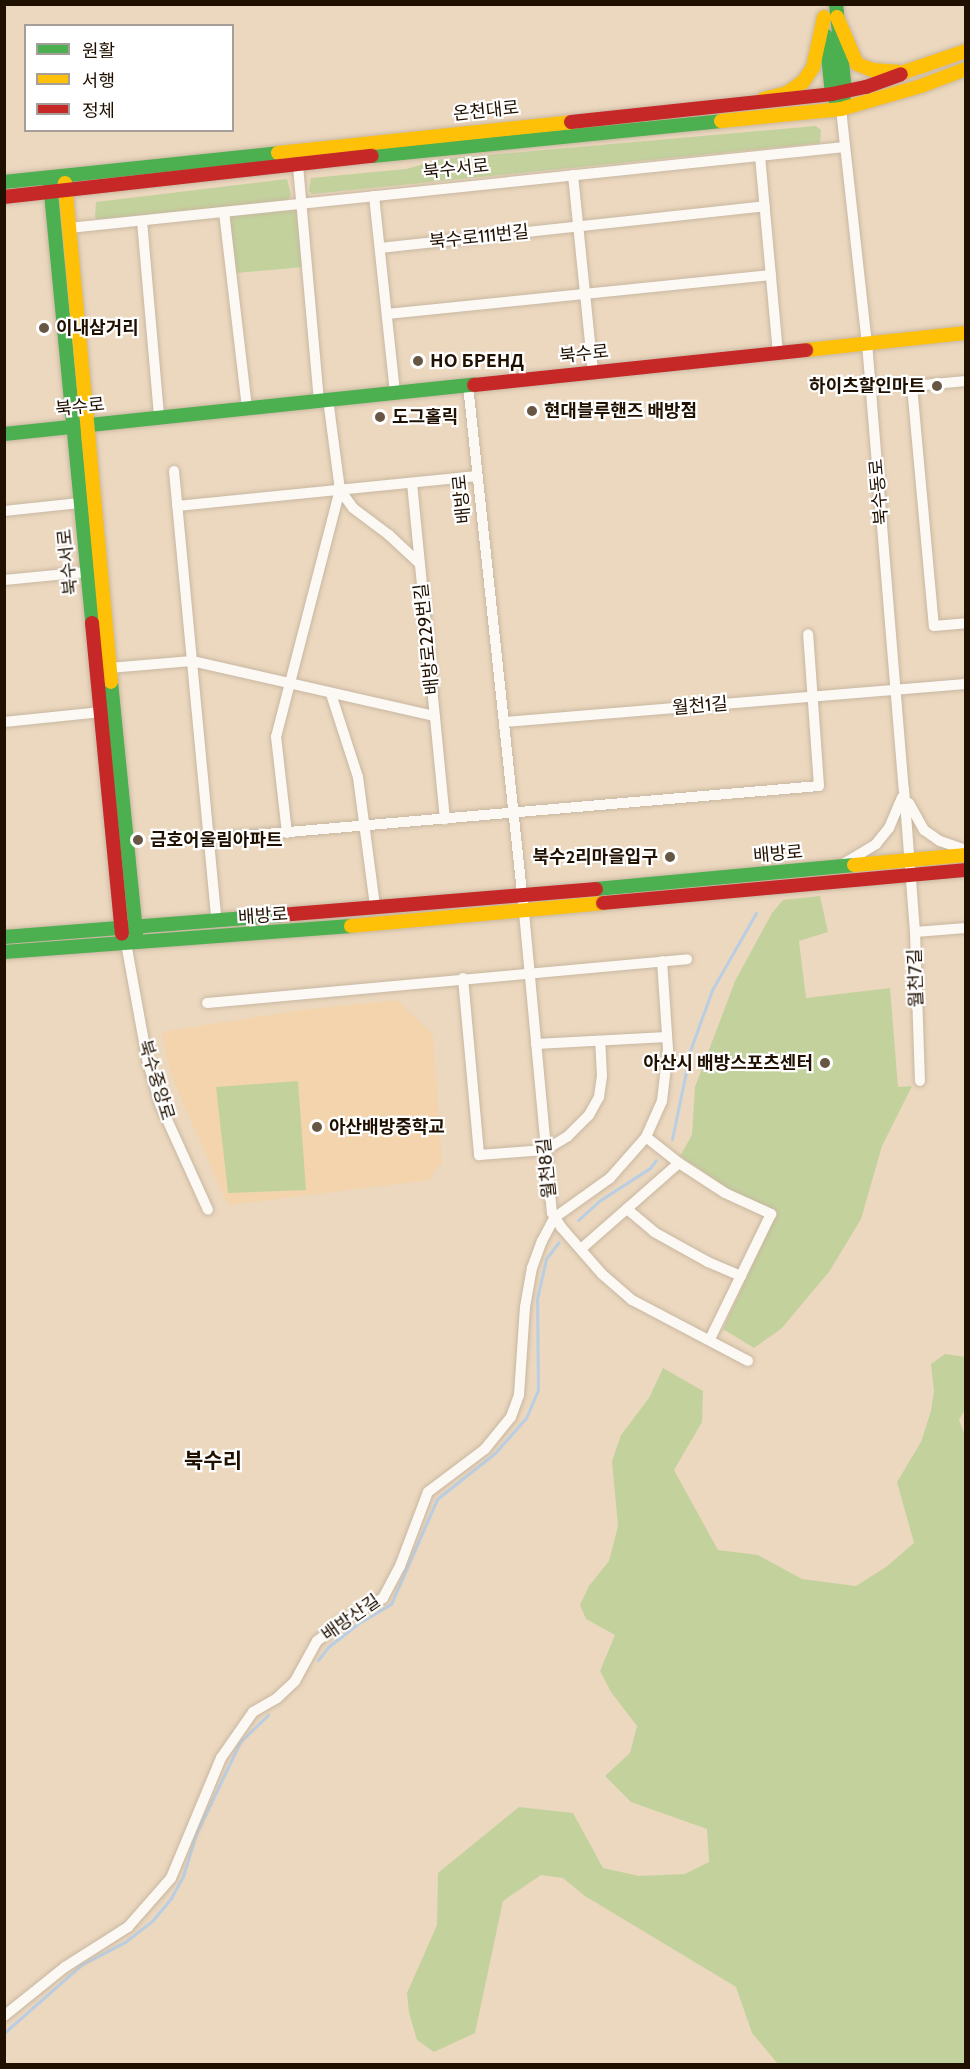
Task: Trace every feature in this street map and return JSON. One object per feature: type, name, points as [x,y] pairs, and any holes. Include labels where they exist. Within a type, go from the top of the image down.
[{"type":"main road","points":[[830,11],[857,64],[873,70],[904,72],[926,65]]},
{"type":"main road","points":[[830,11],[841,109]]},
{"type":"main road","points":[[763,99],[787,93],[803,82],[813,67],[830,11]]},
{"type":"main road","name":"온천대로","points":[[66,176],[838,92],[866,87],[966,51]]},
{"type":"main road","name":"온천대로","points":[[6,198],[55,187],[298,166],[428,150],[841,109],[921,86],[966,69]]},
{"type":"main road","name":"북수서로","points":[[55,187],[66,176]]},
{"type":"main road","name":"온천대로","points":[[4,182],[55,187]]},
{"type":"main road","name":"북수서로","points":[[55,187],[69,228],[79,425],[80,503],[100,712],[128,927]]},
{"type":"main road","name":"북수서로","points":[[55,187],[79,425],[109,668],[128,943]]},
{"type":"main road","name":"북수로","points":[[4,434],[966,333]]},
{"type":"main road","name":"배방로","points":[[4,937],[522,896],[966,855]]},
{"type":"main road","name":"배방로","points":[[4,952],[524,912],[966,870]]},
{"type":"street","name":"북수동로","points":[[841,109],[867,343],[911,875]]},
{"type":"street","name":"북수서로","points":[[69,228],[845,147]]},
{"type":"street","points":[[760,156],[778,352]]},
{"type":"street","points":[[287,833],[276,737],[340,490],[324,400],[298,166]]},
{"type":"street","points":[[573,175],[593,371]]},
{"type":"street","points":[[374,196],[394,392]]},
{"type":"street","name":"북수로111번길","points":[[380,248],[765,206]]},
{"type":"street","points":[[224,212],[247,408]]},
{"type":"street","points":[[142,220],[159,417]]},
{"type":"street","points":[[387,314],[771,275]]},
{"type":"street","points":[[966,381],[912,386],[934,626],[966,623]]},
{"type":"street","name":"배방로","points":[[468,384],[524,912]]},
{"type":"street","name":"배방로","points":[[174,471],[216,919]]},
{"type":"street","points":[[177,507],[478,476]]},
{"type":"street","points":[[412,483],[420,564]]},
{"type":"street","name":"배방로229번길","points":[[340,490],[353,507],[389,535],[420,564],[445,819]]},
{"type":"street","points":[[4,511],[80,503]]},
{"type":"street","points":[[4,580],[87,572]]},
{"type":"street","points":[[208,839],[819,786],[808,634]]},
{"type":"street","name":"배방로229번길","points":[[109,668],[192,661],[435,716]]},
{"type":"street","name":"월천1길","points":[[504,722],[966,684]]},
{"type":"street","points":[[331,694],[358,777],[375,907]]},
{"type":"street","points":[[4,722],[100,712]]},
{"type":"street","points":[[904,789],[912,812],[924,830],[940,841],[966,850]]},
{"type":"street","points":[[838,867],[859,857],[876,844],[889,828],[899,809],[904,789]]},
{"type":"street","name":"월천7길","points":[[911,875],[920,1081]]},
{"type":"street","name":"월천8길","points":[[524,912],[549,1193],[554,1218],[581,1249],[632,1300],[748,1361]]},
{"type":"street","points":[[915,932],[966,928]]},
{"type":"street","name":"북수중앙로","points":[[128,943],[147,1059],[160,1104],[208,1210]]},
{"type":"street","points":[[207,1003],[687,959]]},
{"type":"street","points":[[554,1218],[610,1178],[646,1137],[662,1101],[667,1037],[662,961]]},
{"type":"street","points":[[463,978],[479,1155],[545,1150],[568,1136],[589,1115],[599,1097],[602,1076],[600,1041]]},
{"type":"street","points":[[536,1044],[667,1037]]},
{"type":"street","points":[[646,1137],[679,1164],[725,1193],[771,1214],[710,1340]]},
{"type":"street","points":[[581,1249],[679,1164]]},
{"type":"street","points":[[627,1209],[654,1232],[708,1262],[741,1276]]},
{"type":"street","name":"배방산길","points":[[4,2016],[65,1966],[128,1927],[171,1878],[221,1758],[253,1712],[277,1698],[295,1681],[317,1641],[350,1617],[383,1598],[400,1566],[428,1492],[485,1449],[511,1417],[519,1395],[525,1307],[532,1268],[554,1218]]},
{"type":"shaded area","name":"아산배방중학교","points":[[397,1000],[433,1035],[442,1165],[437,1166],[430,1180],[228,1205],[177,1089],[168,1063],[162,1032],[302,1010]]},
{"type":"green space","points":[[816,126],[821,130],[820,143],[312,194],[309,191],[311,178],[406,169],[442,159]]},
{"type":"green space","points":[[287,179],[291,195],[288,200],[98,220],[95,217],[96,202]]},
{"type":"green space","points":[[293,208],[297,211],[303,267],[236,273],[230,219],[233,214]]},
{"type":"green space","points":[[820,896],[828,932],[799,941],[806,998],[890,988],[898,1087],[912,1086],[882,1146],[861,1219],[829,1272],[781,1329],[754,1348],[723,1329],[777,1212],[729,1189],[680,1156],[692,1135],[695,1087],[735,981],[772,913],[783,900]]},
{"type":"green space","points":[[298,1081],[306,1190],[228,1193],[216,1087]]},
{"type":"green space","points":[[945,1354],[966,1357],[965,1410],[959,1420],[966,1438],[965,2064],[778,2064],[752,2033],[736,1987],[585,1896],[563,1878],[541,1875],[503,1901],[475,2033],[434,2052],[417,2040],[409,2013],[407,1993],[437,1925],[438,1873],[519,1807],[573,1813],[603,1868],[639,1876],[685,1874],[709,1862],[707,1829],[631,1802],[605,1776],[630,1753],[637,1726],[611,1692],[600,1671],[615,1635],[586,1619],[580,1605],[589,1586],[609,1561],[618,1526],[612,1461],[621,1435],[649,1398],[663,1368],[703,1391],[702,1422],[674,1470],[718,1550],[758,1555],[802,1579],[856,1586],[886,1567],[914,1543],[897,1482],[921,1442],[931,1411],[934,1391],[931,1364]]},
{"type":"waterway","points":[[672,1139],[691,1048],[712,990],[756,913]]},
{"type":"waterway","points":[[578,1220],[599,1201],[650,1168],[656,1160]]},
{"type":"waterway","points":[[318,1660],[328,1647],[359,1623],[391,1604],[437,1499],[495,1453],[526,1418],[538,1390],[537,1299],[546,1259],[559,1242]]},
{"type":"waterway","points":[[4,2033],[81,1965],[125,1942],[152,1921],[171,1898],[183,1876],[196,1834],[240,1742],[268,1715]]},
{"type":"traffic: fast","points":[[836,4],[845,91],[841,109]]},
{"type":"traffic: fast","points":[[826,36],[832,94],[841,109]]},
{"type":"traffic: fast","points":[[372,156],[721,121]]},
{"type":"traffic: fast","points":[[4,182],[278,153]]},
{"type":"traffic: fast","points":[[50,183],[92,623]]},
{"type":"traffic: fast","points":[[4,434],[474,385]]},
{"type":"traffic: fast","points":[[111,682],[136,934]]},
{"type":"traffic: fast","points":[[596,889],[854,865]]},
{"type":"traffic: fast","points":[[4,937],[281,915]]},
{"type":"traffic: fast","points":[[4,952],[351,926]]},
{"type":"traffic: slow","points":[[763,99],[787,93],[803,82],[813,67],[824,17]]},
{"type":"traffic: slow","points":[[837,17],[857,64],[873,70],[904,72],[926,65]]},
{"type":"traffic: slow","points":[[919,67],[966,51]]},
{"type":"traffic: slow","points":[[721,121],[841,109],[921,86],[966,69]]},
{"type":"traffic: slow","points":[[278,153],[571,122]]},
{"type":"traffic: slow","points":[[65,183],[111,682]]},
{"type":"traffic: slow","points":[[806,350],[966,333]]},
{"type":"traffic: slow","points":[[854,865],[966,855]]},
{"type":"traffic: slow","points":[[351,926],[603,903]]},
{"type":"traffic: jam","points":[[571,122],[832,94],[866,87],[901,74]]},
{"type":"traffic: jam","points":[[4,197],[372,156]]},
{"type":"traffic: jam","points":[[474,385],[806,350]]},
{"type":"traffic: jam","points":[[92,623],[122,934]]},
{"type":"traffic: jam","points":[[603,903],[966,870]]},
{"type":"traffic: jam","points":[[281,915],[596,889]]},
{"type":"place","name":"이내삼거리","points":[[44,328]]},
{"type":"place","name":"НО БРЕНД","points":[[418,361]]},
{"type":"place","name":"하이츠할인마트","points":[[937,386]]},
{"type":"place","name":"현대블루핸즈 배방점","points":[[532,411]]},
{"type":"place","name":"도그홀릭","points":[[380,417]]},
{"type":"place","name":"금호어울림아파트","points":[[138,840]]},
{"type":"place","name":"북수2리마을입구","points":[[670,857]]},
{"type":"place","name":"아산시 배방스포츠센터","points":[[825,1063]]},
{"type":"place","name":"아산배방중학교","points":[[317,1127]]},
{"type":"district","name":"북수리","points":[[213,1461]]}]
